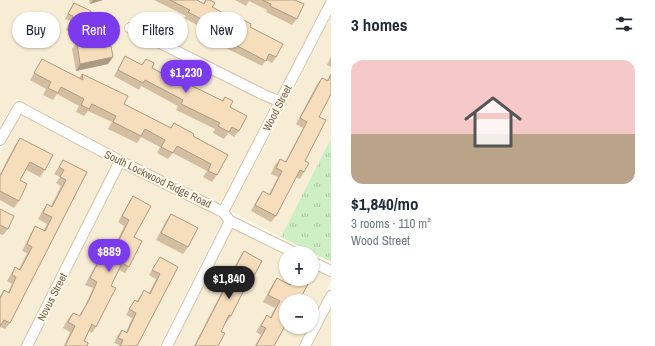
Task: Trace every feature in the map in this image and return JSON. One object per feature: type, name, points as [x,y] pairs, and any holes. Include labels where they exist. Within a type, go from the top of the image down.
[{"type":"street","name":"Wood Street","points":[[223,212],[331,3]]},
{"type":"street","points":[[170,48],[281,102]]},
{"type":"street","name":"South Lockwood Ridge Road","points":[[0,140],[19,107],[120,161],[223,212],[230,221],[280,246]]},
{"type":"street","name":"Novus Street","points":[[27,346],[120,161]]},
{"type":"street","points":[[167,346],[230,221]]},
{"type":"street","points":[[319,265],[331,271]]},
{"type":"street","points":[[306,346],[331,296]]},
{"type":"shaded area","points":[[0,0],[326,0],[277,95],[183,48],[188,48],[188,12],[128,12],[128,20],[123,30],[128,32],[128,48],[159,48],[272,104],[220,204],[123,157],[16,99],[0,127]]},
{"type":"shaded area","points":[[331,17],[331,138],[281,237],[231,211]]},
{"type":"shaded area","points":[[21,114],[112,163],[21,346],[0,346],[0,153]]},
{"type":"shaded area","points":[[123,169],[223,219],[159,346],[34,346]]},
{"type":"shaded area","points":[[233,225],[279,249],[279,286],[319,286],[319,269],[331,275],[331,281],[319,304],[319,294],[279,294],[279,334],[304,334],[298,346],[172,346]]},
{"type":"shaded area","points":[[331,308],[331,346],[312,346]]},
{"type":"green space","points":[[331,138],[331,262],[319,256],[319,246],[299,246],[281,237]]},
{"type":"building","points":[[170,0],[197,0],[204,4],[206,0],[210,0],[215,3],[212,7],[221,12],[196,12],[196,16],[188,12],[190,10]]},
{"type":"building","points":[[262,0],[295,0],[304,4],[297,19],[270,6],[271,4]]},
{"type":"building","points":[[74,3],[91,11],[91,12],[69,12]]},
{"type":"building","points":[[247,22],[251,24],[250,27],[283,44],[276,57],[269,54],[266,61],[241,48],[247,48]]},
{"type":"building","points":[[78,48],[111,48],[113,57],[80,64]]},
{"type":"building","points":[[125,56],[142,65],[146,59],[154,63],[152,68],[169,77],[173,70],[185,76],[182,81],[223,101],[225,97],[233,101],[230,107],[247,116],[239,131],[232,127],[229,132],[218,126],[220,123],[181,104],[183,100],[145,80],[143,83],[118,70]]},
{"type":"building","points":[[42,59],[83,80],[82,74],[128,96],[124,104],[171,128],[174,123],[194,134],[193,136],[228,155],[217,175],[208,171],[211,164],[177,146],[173,153],[161,147],[165,140],[145,129],[141,136],[113,122],[116,116],[92,104],[89,109],[81,105],[84,99],[61,87],[58,93],[48,88],[51,82],[34,73]]},
{"type":"building","points":[[331,75],[331,94],[319,117],[326,120],[305,161],[309,163],[304,172],[300,170],[276,216],[255,205],[263,191],[270,195],[282,171],[276,168],[280,159],[286,162],[307,122],[300,118],[322,78],[328,81]]},
{"type":"building","points":[[20,138],[53,155],[45,170],[30,162],[20,180],[27,184],[19,201],[0,191],[0,176]]},
{"type":"building","points":[[63,160],[87,172],[10,323],[4,320],[0,326],[0,299],[4,290],[9,293],[16,277],[12,275],[15,267],[20,270],[32,247],[27,244],[35,226],[45,231],[52,217],[43,213],[47,204],[52,207],[66,180],[60,177],[64,170],[59,167]]},
{"type":"building","points":[[133,196],[151,206],[134,237],[142,241],[129,267],[122,263],[111,286],[116,288],[96,327],[92,324],[84,341],[88,343],[87,346],[65,346],[75,326],[68,322],[73,313],[80,316],[89,300],[97,282],[90,278],[107,245],[115,248],[129,220],[122,216]]},
{"type":"building","points":[[0,209],[14,216],[8,229],[0,225]]},
{"type":"building","points":[[171,214],[198,228],[188,247],[161,233]]},
{"type":"building","points":[[244,251],[262,261],[249,285],[247,284],[231,316],[229,315],[221,332],[225,333],[218,346],[195,346]]},
{"type":"building","points":[[160,257],[178,267],[137,346],[120,346],[123,340],[118,338],[122,330],[127,333],[136,313],[129,309],[135,300],[138,302],[144,290],[150,294],[160,274],[152,270]]},
{"type":"building","points":[[277,278],[279,279],[279,286],[307,286],[303,294],[279,294],[279,300],[268,295]]},
{"type":"building","points":[[279,303],[279,334],[281,334],[274,346],[256,346],[266,328],[261,326],[267,315],[271,318]]}]
